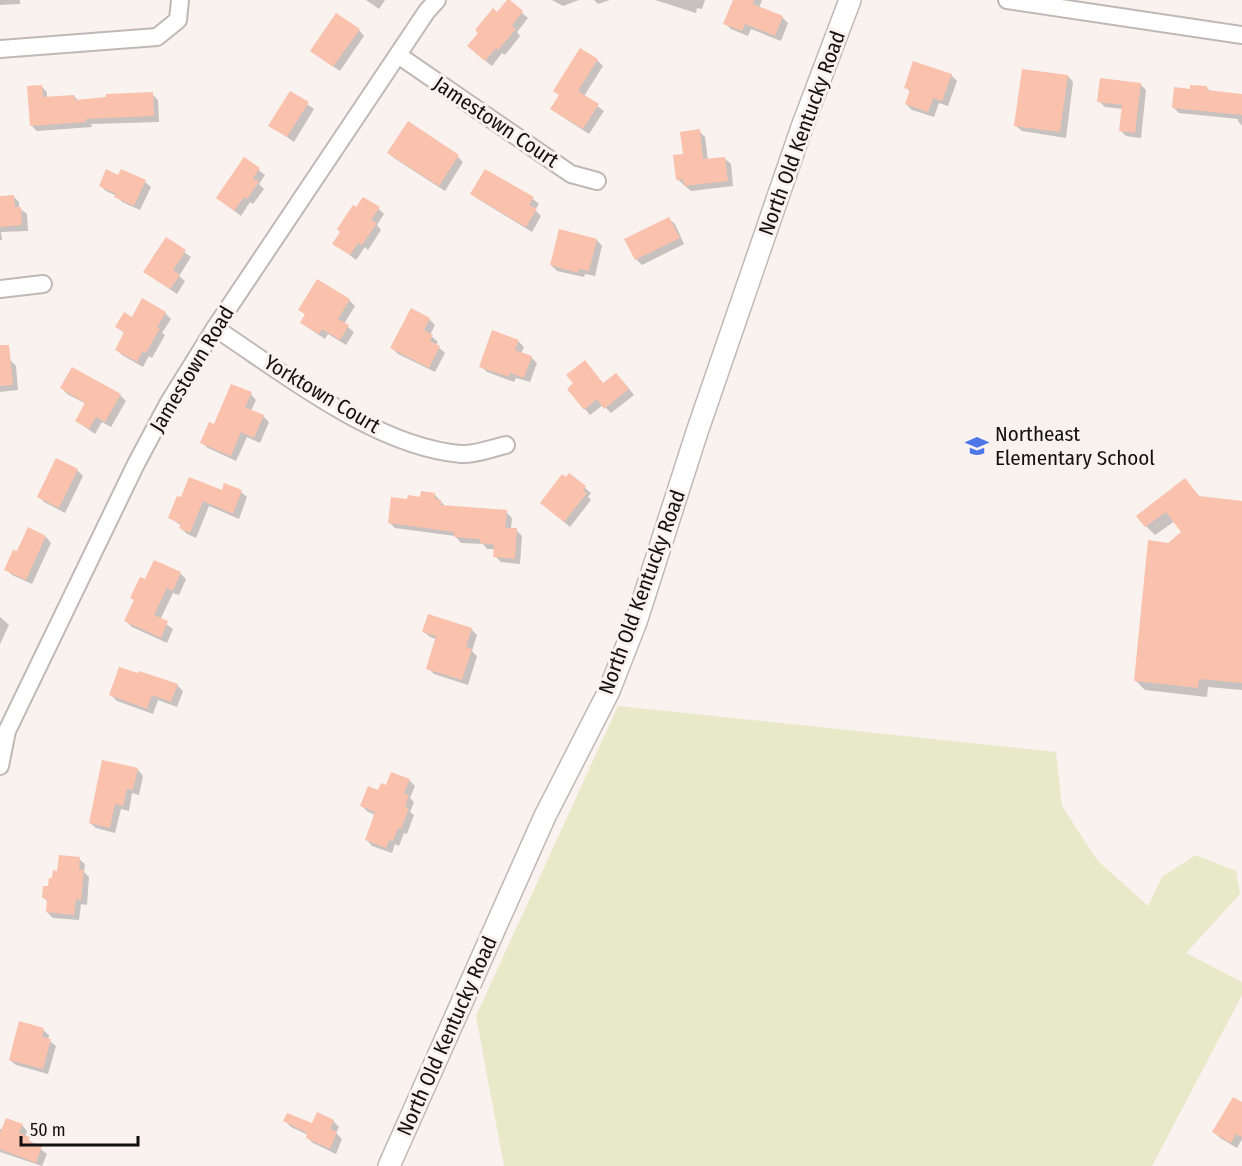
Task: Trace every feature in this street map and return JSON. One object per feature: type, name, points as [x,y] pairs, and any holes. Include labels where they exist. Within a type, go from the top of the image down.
[{"type":"street","points":[[0,48],[157,37],[178,20],[180,0]]},
{"type":"street","name":"Jamestown Road","points":[[0,766],[3,730],[169,402],[215,327],[427,11],[437,0]]},
{"type":"street","name":"North Old Kentucky Road","points":[[389,1166],[545,816],[612,682],[636,622],[697,432],[802,127],[850,0]]},
{"type":"street","points":[[1006,0],[1242,34]]},
{"type":"street","name":"Jamestown Court","points":[[398,55],[572,174],[597,181]]},
{"type":"street","points":[[0,289],[43,284]]},
{"type":"street","name":"Yorktown Court","points":[[215,327],[337,408],[422,448],[463,454],[506,445]]},
{"type":"green space","points":[[618,706],[1056,752],[1062,806],[1097,860],[1148,906],[1162,877],[1196,855],[1236,871],[1240,894],[1186,953],[1242,982],[1242,995],[1152,1166],[504,1166],[476,1016]]},
{"type":"building","points":[[507,0],[523,11],[512,26],[516,29],[485,61],[467,46],[478,33],[475,30],[493,8],[497,12]]},
{"type":"building","points":[[733,0],[754,0],[753,4],[783,16],[775,36],[745,24],[742,31],[723,24]]},
{"type":"building","points":[[336,13],[360,29],[333,67],[310,51]]},
{"type":"building","points":[[580,48],[598,59],[578,91],[599,104],[583,129],[550,109],[559,95],[553,91]]},
{"type":"building","points":[[913,61],[952,74],[942,101],[933,98],[928,112],[905,104],[910,90],[904,88]]},
{"type":"building","points":[[1022,69],[1068,75],[1060,132],[1014,126]]},
{"type":"building","points":[[1100,78],[1141,83],[1135,133],[1119,131],[1122,105],[1097,102]]},
{"type":"building","points":[[42,85],[43,97],[74,95],[75,100],[106,97],[106,94],[153,92],[154,116],[86,119],[86,122],[30,126],[27,86]]},
{"type":"building","points":[[1190,85],[1207,86],[1207,90],[1242,94],[1242,115],[1172,108],[1174,87],[1190,89]]},
{"type":"building","points":[[290,91],[309,102],[287,137],[268,126]]},
{"type":"building","points":[[408,121],[459,155],[439,186],[387,153]]},
{"type":"building","points":[[700,129],[703,159],[725,157],[728,181],[684,186],[683,179],[676,180],[673,155],[683,154],[680,132]]},
{"type":"building","points":[[244,157],[260,168],[253,178],[259,182],[247,199],[244,197],[234,211],[216,198]]},
{"type":"building","points":[[106,169],[118,175],[121,169],[146,180],[134,206],[114,197],[116,194],[99,186]]},
{"type":"building","points":[[485,169],[534,197],[529,205],[537,209],[526,227],[470,194]]},
{"type":"building","points":[[14,195],[15,207],[21,207],[22,225],[0,227],[0,196]]},
{"type":"building","points":[[363,197],[380,207],[371,220],[377,223],[362,245],[358,243],[350,255],[332,244],[340,232],[337,229],[353,205],[356,207]]},
{"type":"building","points":[[669,217],[680,238],[635,260],[624,239]]},
{"type":"building","points":[[559,229],[597,239],[589,271],[579,269],[578,273],[550,265]]},
{"type":"building","points":[[166,237],[186,250],[173,270],[180,275],[170,289],[143,272]]},
{"type":"building","points":[[317,279],[350,299],[338,319],[349,325],[340,340],[322,329],[319,334],[300,323],[305,314],[298,310]]},
{"type":"building","points":[[142,298],[166,312],[146,353],[143,351],[137,362],[115,350],[124,332],[115,327],[124,312],[132,317]]},
{"type":"building","points":[[411,308],[430,318],[424,330],[433,335],[430,341],[440,346],[429,368],[390,348]]},
{"type":"building","points":[[492,330],[519,340],[515,350],[532,356],[524,378],[510,373],[509,377],[479,367]]},
{"type":"building","points":[[0,345],[9,345],[13,385],[0,386]]},
{"type":"building","points":[[585,360],[603,383],[616,373],[629,389],[604,409],[597,399],[584,410],[567,389],[573,383],[566,375]]},
{"type":"building","points":[[72,367],[121,394],[105,422],[96,417],[89,429],[75,421],[85,403],[60,388]]},
{"type":"building","points":[[231,384],[252,392],[245,407],[264,415],[254,438],[241,432],[231,456],[200,443],[209,422],[214,424]]},
{"type":"building","points":[[56,458],[78,469],[59,508],[37,497]]},
{"type":"building","points":[[569,473],[586,486],[583,490],[587,493],[564,522],[540,503],[562,474],[566,477]]},
{"type":"building","points":[[189,477],[222,490],[224,483],[242,490],[233,514],[203,501],[190,533],[179,528],[181,524],[168,518],[177,496],[181,497]]},
{"type":"building","name":"Northeast Elementary School","points":[[1185,478],[1199,496],[1242,501],[1242,683],[1199,679],[1198,688],[1134,681],[1148,540],[1168,543],[1181,532],[1166,512],[1145,527],[1136,516]]},
{"type":"building","points":[[421,491],[435,493],[435,499],[441,500],[441,505],[507,510],[505,528],[517,528],[515,559],[493,557],[494,545],[480,543],[480,539],[454,537],[454,532],[388,523],[391,497],[407,499],[408,495],[420,497]]},
{"type":"building","points":[[28,527],[46,536],[26,580],[4,570],[13,550],[17,551]]},
{"type":"building","points":[[154,560],[181,572],[173,591],[167,588],[154,615],[168,621],[161,638],[124,621],[134,600],[130,598],[140,577],[145,579]]},
{"type":"building","points":[[428,614],[472,628],[466,647],[472,649],[462,680],[426,669],[436,636],[422,632]]},
{"type":"building","points":[[119,667],[178,684],[171,702],[152,695],[147,709],[109,695]]},
{"type":"building","points":[[102,760],[138,768],[133,790],[127,789],[123,806],[115,804],[110,828],[89,823]]},
{"type":"building","points":[[391,772],[410,779],[404,793],[409,795],[405,807],[409,808],[401,829],[398,828],[393,841],[389,840],[386,848],[365,840],[375,812],[360,806],[368,786],[378,790],[381,783],[386,785]]},
{"type":"building","points":[[59,855],[80,857],[79,869],[84,870],[81,900],[76,899],[74,915],[46,912],[47,899],[42,898],[43,886],[48,886],[53,870],[57,871]]},
{"type":"building","points":[[19,1021],[44,1028],[42,1037],[51,1039],[43,1069],[9,1060]]},
{"type":"building","points":[[1233,1097],[1242,1102],[1242,1137],[1236,1134],[1231,1143],[1212,1132]]},
{"type":"building","points":[[317,1112],[334,1120],[330,1129],[337,1132],[330,1149],[306,1138],[307,1133],[283,1121],[287,1113],[312,1123]]},
{"type":"building","points":[[6,1118],[23,1124],[19,1133],[30,1137],[28,1141],[42,1146],[36,1163],[0,1149],[0,1133]]},
{"type":"place","name":"Northeast Elementary School","points":[[977,446]]}]
